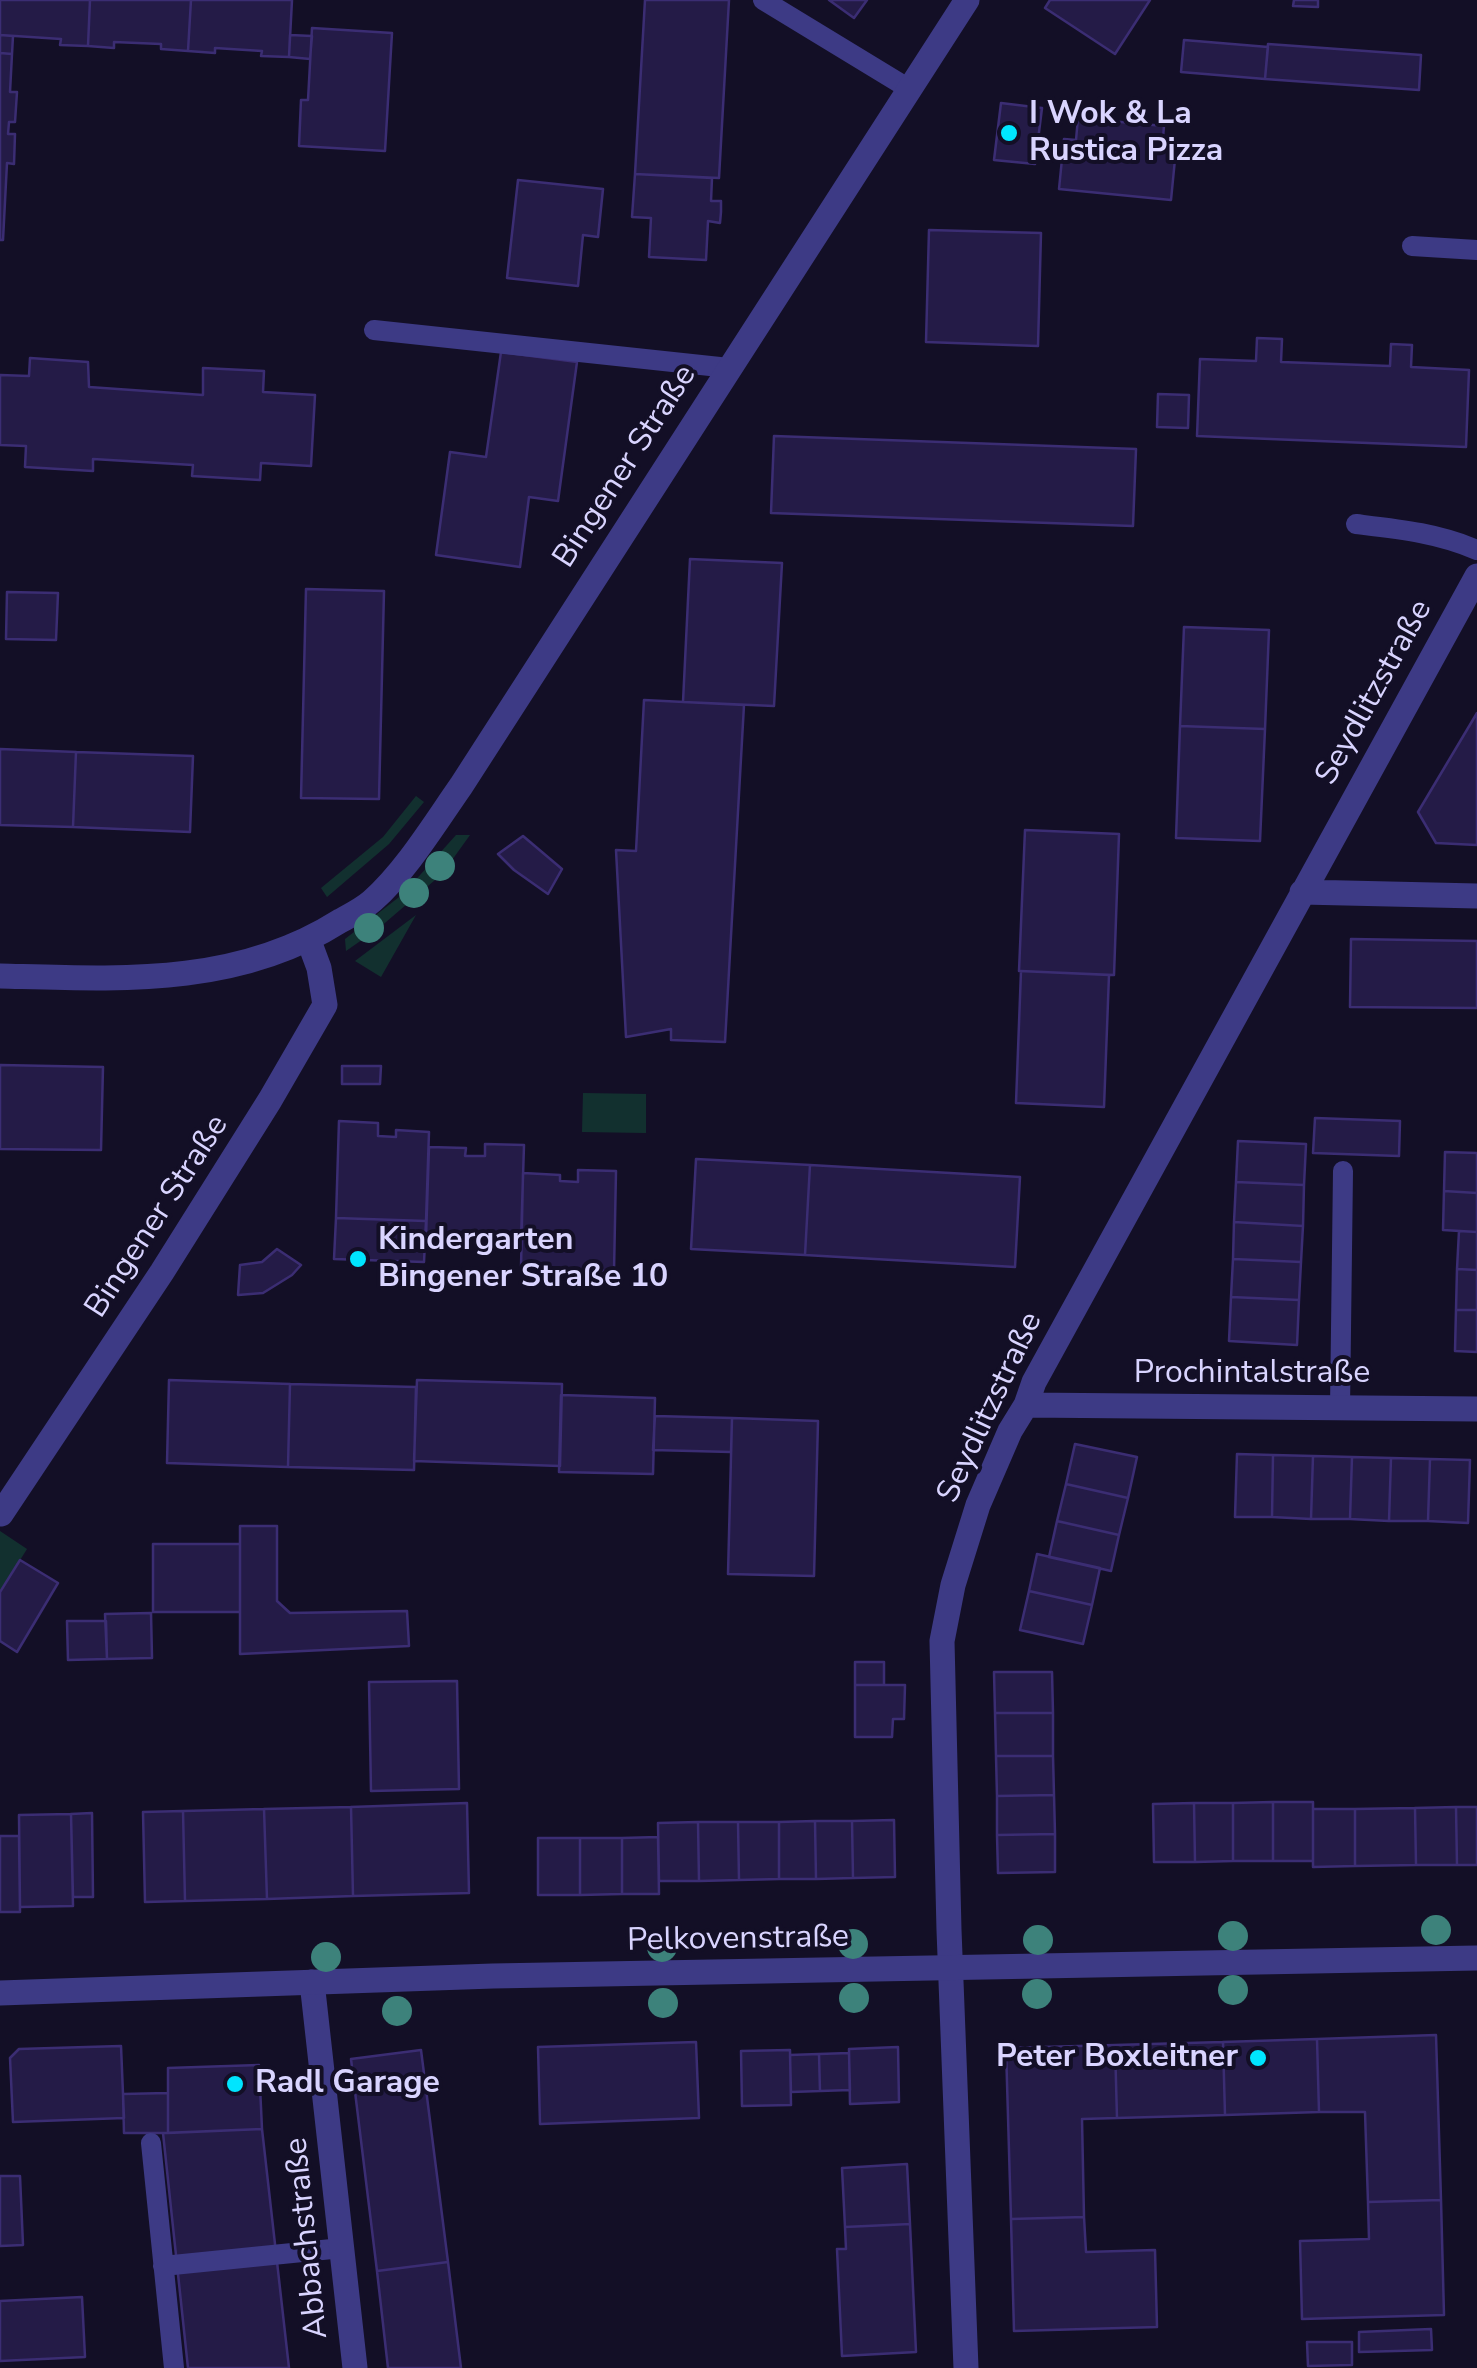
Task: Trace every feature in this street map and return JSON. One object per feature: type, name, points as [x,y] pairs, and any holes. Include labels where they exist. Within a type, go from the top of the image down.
[{"type":"street","name":"Bingener Straße","points":[[0,976],[191,975],[309,941],[372,901],[420,846],[967,0]]},
{"type":"street","name":"Seydlitzstraße","points":[[966,2368],[942,1641],[953,1585],[978,1505],[1034,1382],[1477,576]]},
{"type":"street","points":[[1302,892],[1477,896]]},
{"type":"street","name":"Bingener Straße","points":[[1,1514],[162,1272],[325,1005],[319,968],[309,941]]},
{"type":"street","name":"Prochintalstraße","points":[[1026,1405],[1477,1409]]},
{"type":"street","name":"Pelkovenstraße","points":[[0,1993],[312,1982],[1477,1958]]},
{"type":"street","name":"Abbachstraße","points":[[312,1982],[355,2368]]},
{"type":"lane","points":[[762,0],[911,90]]},
{"type":"lane","points":[[1412,246],[1477,250]]},
{"type":"lane","points":[[374,330],[729,368]]},
{"type":"lane","points":[[1356,524],[1452,539],[1477,550]]},
{"type":"lane","points":[[1340,1408],[1343,1170]]},
{"type":"lane","points":[[151,2143],[174,2368]]},
{"type":"lane","points":[[163,2266],[342,2248]]},
{"type":"green space","points":[[416,796],[424,802],[389,844],[327,897],[321,888],[383,837]]},
{"type":"green space","points":[[456,835],[470,835],[442,874],[346,951],[345,939],[403,894]]},
{"type":"green space","points":[[416,915],[381,977],[355,961]]},
{"type":"green space","points":[[583,1093],[646,1094],[646,1133],[582,1132]]},
{"type":"green space","points":[[0,1531],[27,1549],[0,1592]]},
{"type":"building","points":[[0,0],[90,0],[88,46],[60,45],[61,39],[0,35]]},
{"type":"building","points":[[90,0],[191,0],[188,51],[161,49],[161,44],[114,42],[114,48],[88,46]]},
{"type":"building","points":[[191,0],[292,0],[289,57],[215,48],[215,53],[188,51]]},
{"type":"building","points":[[645,0],[729,0],[719,178],[635,174]]},
{"type":"building","points":[[829,0],[867,0],[854,18]]},
{"type":"building","points":[[1050,0],[1150,0],[1115,54],[1045,8]]},
{"type":"building","points":[[1294,0],[1318,0],[1318,7],[1293,6]]},
{"type":"building","points":[[312,28],[392,33],[385,151],[299,146],[301,100],[308,100]]},
{"type":"building","points":[[0,35],[13,36],[12,54],[0,53]]},
{"type":"building","points":[[290,35],[312,36],[310,59],[289,57]]},
{"type":"building","points":[[1184,40],[1268,47],[1265,79],[1181,72]]},
{"type":"building","points":[[1268,44],[1421,55],[1419,90],[1265,79]]},
{"type":"building","points":[[0,53],[12,54],[10,92],[17,92],[15,122],[9,122],[8,134],[15,134],[14,164],[7,163],[3,240],[0,240]]},
{"type":"building","points":[[1001,103],[1042,108],[1035,164],[994,160]]},
{"type":"building","points":[[1078,118],[1164,126],[1162,149],[1176,149],[1171,200],[1059,189],[1064,139],[1076,140]]},
{"type":"building","points":[[635,174],[712,178],[711,201],[721,201],[721,212],[720,223],[708,221],[706,260],[649,257],[651,218],[632,217]]},
{"type":"building","points":[[518,180],[603,189],[598,237],[583,235],[578,286],[507,278]]},
{"type":"building","points":[[929,230],[1041,233],[1038,346],[926,342]]},
{"type":"building","points":[[1257,338],[1282,339],[1281,362],[1390,366],[1391,344],[1412,345],[1411,367],[1469,370],[1466,447],[1197,436],[1200,359],[1256,361]]},
{"type":"building","points":[[501,352],[577,362],[558,501],[529,497],[520,567],[436,555],[450,452],[486,457]]},
{"type":"building","points":[[30,358],[88,362],[89,387],[203,395],[203,368],[264,371],[263,392],[315,395],[311,466],[261,463],[260,480],[192,476],[193,465],[93,459],[93,471],[25,467],[26,446],[0,445],[0,375],[29,376]]},
{"type":"building","points":[[1158,394],[1189,395],[1188,428],[1157,427]]},
{"type":"building","points":[[774,436],[1136,449],[1133,526],[771,513]]},
{"type":"building","points":[[690,559],[782,563],[774,706],[683,702]]},
{"type":"building","points":[[306,589],[384,591],[379,799],[301,798]]},
{"type":"building","points":[[7,592],[58,593],[56,640],[6,639]]},
{"type":"building","points":[[1184,627],[1269,630],[1265,729],[1180,726]]},
{"type":"building","points":[[644,700],[744,705],[725,1042],[671,1040],[671,1029],[626,1037],[616,850],[636,851]]},
{"type":"building","points":[[1477,713],[1477,845],[1436,843],[1418,812]]},
{"type":"building","points":[[1180,726],[1265,729],[1260,841],[1176,838]]},
{"type":"building","points":[[0,749],[76,752],[73,827],[0,825]]},
{"type":"building","points":[[76,752],[193,756],[190,832],[73,827]]},
{"type":"building","points":[[1025,830],[1119,834],[1114,975],[1019,971]]},
{"type":"building","points":[[523,836],[562,869],[548,894],[498,854]]},
{"type":"building","points":[[1351,939],[1477,941],[1477,1008],[1350,1007]]},
{"type":"building","points":[[1021,971],[1109,975],[1104,1107],[1016,1103]]},
{"type":"building","points":[[0,1065],[103,1067],[101,1150],[0,1149]]},
{"type":"building","points":[[342,1066],[381,1066],[380,1084],[342,1084]]},
{"type":"building","points":[[1315,1118],[1400,1121],[1399,1156],[1313,1153]]},
{"type":"building","points":[[339,1121],[378,1123],[378,1136],[396,1137],[396,1130],[429,1132],[426,1221],[336,1218]]},
{"type":"building","points":[[1238,1141],[1306,1144],[1304,1185],[1236,1182]]},
{"type":"building","points":[[485,1144],[524,1145],[521,1240],[426,1238],[429,1147],[466,1148],[465,1156],[485,1156]]},
{"type":"building","points":[[1445,1152],[1477,1153],[1477,1193],[1444,1191]]},
{"type":"building","points":[[696,1159],[810,1165],[805,1255],[691,1249]]},
{"type":"building","points":[[810,1165],[1020,1177],[1015,1267],[805,1255]]},
{"type":"building","points":[[578,1170],[616,1171],[614,1271],[521,1268],[523,1173],[560,1175],[560,1181],[578,1182]]},
{"type":"building","points":[[1236,1182],[1304,1185],[1303,1226],[1234,1222]]},
{"type":"building","points":[[1444,1191],[1477,1193],[1477,1232],[1443,1230]]},
{"type":"building","points":[[336,1218],[426,1221],[424,1262],[334,1259]]},
{"type":"building","points":[[1234,1222],[1303,1226],[1301,1262],[1233,1259]]},
{"type":"building","points":[[1459,1231],[1477,1232],[1477,1270],[1457,1269]]},
{"type":"building","points":[[277,1249],[301,1265],[263,1293],[238,1295],[240,1265],[262,1262]]},
{"type":"building","points":[[1233,1259],[1301,1262],[1299,1300],[1231,1297]]},
{"type":"building","points":[[1457,1269],[1477,1270],[1477,1310],[1456,1310]]},
{"type":"building","points":[[1231,1297],[1299,1300],[1297,1345],[1229,1341]]},
{"type":"building","points":[[1456,1310],[1477,1310],[1477,1352],[1455,1351]]},
{"type":"building","points":[[169,1380],[290,1384],[288,1467],[167,1463]]},
{"type":"building","points":[[417,1380],[562,1384],[560,1466],[414,1461]]},
{"type":"building","points":[[290,1384],[416,1387],[414,1470],[288,1467]]},
{"type":"building","points":[[561,1395],[655,1398],[653,1474],[559,1472]]},
{"type":"building","points":[[655,1416],[732,1418],[731,1452],[653,1450]]},
{"type":"building","points":[[732,1418],[818,1421],[814,1576],[728,1574]]},
{"type":"building","points":[[1075,1444],[1137,1457],[1128,1498],[1066,1484]]},
{"type":"building","points":[[1237,1454],[1273,1455],[1272,1517],[1235,1517]]},
{"type":"building","points":[[1273,1455],[1313,1456],[1311,1519],[1272,1517]]},
{"type":"building","points":[[1313,1456],[1352,1457],[1350,1519],[1311,1519]]},
{"type":"building","points":[[1352,1457],[1391,1458],[1389,1521],[1350,1519]]},
{"type":"building","points":[[1391,1458],[1430,1459],[1428,1521],[1389,1521]]},
{"type":"building","points":[[1430,1459],[1470,1460],[1468,1523],[1428,1521]]},
{"type":"building","points":[[1066,1484],[1128,1498],[1119,1535],[1057,1521]]},
{"type":"building","points":[[1057,1521],[1119,1535],[1111,1571],[1049,1557]]},
{"type":"building","points":[[240,1526],[277,1526],[277,1601],[290,1613],[407,1611],[409,1646],[240,1654]]},
{"type":"building","points":[[153,1544],[240,1544],[240,1612],[153,1612]]},
{"type":"building","points":[[1037,1554],[1100,1568],[1092,1605],[1029,1591]]},
{"type":"building","points":[[20,1560],[58,1583],[17,1652],[0,1641],[0,1592]]},
{"type":"building","points":[[1029,1591],[1092,1605],[1083,1644],[1020,1630]]},
{"type":"building","points":[[151,1613],[152,1658],[107,1659],[105,1614]]},
{"type":"building","points":[[67,1621],[106,1621],[107,1659],[68,1660]]},
{"type":"building","points":[[855,1662],[884,1662],[884,1685],[855,1685]]},
{"type":"building","points":[[994,1672],[1052,1672],[1053,1713],[995,1713]]},
{"type":"building","points":[[457,1681],[459,1789],[371,1791],[369,1682]]},
{"type":"building","points":[[855,1685],[905,1685],[904,1719],[893,1719],[892,1737],[855,1737]]},
{"type":"building","points":[[995,1713],[1053,1713],[1053,1756],[996,1756]]},
{"type":"building","points":[[996,1756],[1053,1756],[1054,1795],[997,1796]]},
{"type":"building","points":[[1054,1795],[1055,1834],[997,1835],[997,1796]]},
{"type":"building","points":[[1273,1802],[1313,1802],[1313,1861],[1273,1861]]},
{"type":"building","points":[[1273,1802],[1273,1861],[1233,1861],[1233,1803]]},
{"type":"building","points":[[467,1803],[469,1893],[353,1896],[351,1807]]},
{"type":"building","points":[[1194,1803],[1233,1803],[1233,1861],[1195,1862]]},
{"type":"building","points":[[1194,1803],[1195,1862],[1154,1862],[1153,1804]]},
{"type":"building","points":[[351,1807],[353,1896],[267,1899],[264,1809]]},
{"type":"building","points":[[1456,1807],[1457,1865],[1416,1865],[1415,1808]]},
{"type":"building","points":[[1456,1807],[1477,1807],[1477,1865],[1457,1865]]},
{"type":"building","points":[[1415,1808],[1416,1865],[1355,1866],[1355,1809]]},
{"type":"building","points":[[264,1809],[267,1899],[185,1901],[183,1811]]},
{"type":"building","points":[[1313,1809],[1355,1809],[1355,1866],[1313,1867]]},
{"type":"building","points":[[183,1811],[185,1901],[145,1902],[143,1812]]},
{"type":"building","points":[[92,1813],[93,1897],[73,1897],[71,1814]]},
{"type":"building","points":[[71,1814],[73,1906],[20,1907],[19,1815]]},
{"type":"building","points":[[894,1820],[895,1877],[853,1878],[852,1821]]},
{"type":"building","points":[[815,1821],[816,1879],[779,1879],[779,1822]]},
{"type":"building","points":[[815,1821],[852,1821],[853,1878],[816,1879]]},
{"type":"building","points":[[698,1822],[699,1881],[659,1881],[658,1823]]},
{"type":"building","points":[[698,1822],[738,1822],[739,1880],[699,1881]]},
{"type":"building","points":[[738,1822],[779,1822],[779,1879],[739,1880]]},
{"type":"building","points":[[1055,1834],[1055,1872],[998,1873],[997,1835]]},
{"type":"building","points":[[0,1836],[19,1836],[20,1912],[0,1912]]},
{"type":"building","points":[[658,1837],[659,1894],[622,1894],[622,1838]]},
{"type":"building","points":[[538,1838],[580,1838],[580,1895],[538,1895]]},
{"type":"building","points":[[580,1838],[622,1838],[622,1894],[580,1895]]},
{"type":"building","points":[[1436,2035],[1441,2200],[1368,2202],[1365,2112],[1319,2112],[1317,2039]]},
{"type":"building","points":[[1317,2039],[1319,2112],[1225,2115],[1223,2042]]},
{"type":"building","points":[[696,2042],[699,2118],[540,2124],[538,2047]]},
{"type":"building","points":[[1223,2042],[1225,2115],[1117,2118],[1115,2045]]},
{"type":"building","points":[[1115,2045],[1117,2118],[1082,2119],[1084,2217],[1011,2219],[1006,2048]]},
{"type":"building","points":[[121,2046],[124,2118],[13,2122],[10,2058],[19,2049]]},
{"type":"building","points":[[898,2047],[899,2102],[850,2104],[849,2049]]},
{"type":"building","points":[[421,2050],[448,2262],[377,2271],[351,2059]]},
{"type":"building","points":[[790,2050],[791,2105],[742,2106],[741,2051]]},
{"type":"building","points":[[849,2053],[850,2090],[820,2091],[819,2054]]},
{"type":"building","points":[[819,2054],[820,2091],[791,2092],[790,2055]]},
{"type":"building","points":[[259,2065],[262,2129],[168,2133],[168,2068]]},
{"type":"building","points":[[168,2093],[168,2133],[124,2133],[123,2094]]},
{"type":"building","points":[[262,2129],[289,2368],[188,2368],[163,2133]]},
{"type":"building","points":[[907,2164],[910,2224],[845,2227],[842,2168]]},
{"type":"building","points":[[0,2176],[20,2176],[23,2245],[0,2246]]},
{"type":"building","points":[[1441,2200],[1444,2315],[1302,2319],[1300,2241],[1369,2239],[1368,2202]]},
{"type":"building","points":[[1084,2217],[1086,2252],[1155,2250],[1157,2327],[1014,2331],[1011,2219]]},
{"type":"building","points":[[910,2224],[916,2352],[842,2356],[837,2249],[846,2249],[845,2227]]},
{"type":"building","points":[[448,2262],[461,2368],[388,2368],[377,2271]]},
{"type":"building","points":[[82,2297],[85,2357],[0,2361],[0,2301]]},
{"type":"building","points":[[1431,2329],[1432,2350],[1359,2352],[1359,2332]]},
{"type":"building","points":[[1307,2342],[1352,2342],[1352,2365],[1308,2366]]},
{"type":"place","name":"I Wok & La Rustica Pizza","points":[[1009,133]]},
{"type":"place","name":"Kindergarten Bingener Straße 10","points":[[358,1259]]},
{"type":"place","name":"Peter Boxleitner","points":[[1258,2058]]},
{"type":"place","name":"Radl Garage","points":[[235,2084]]}]
